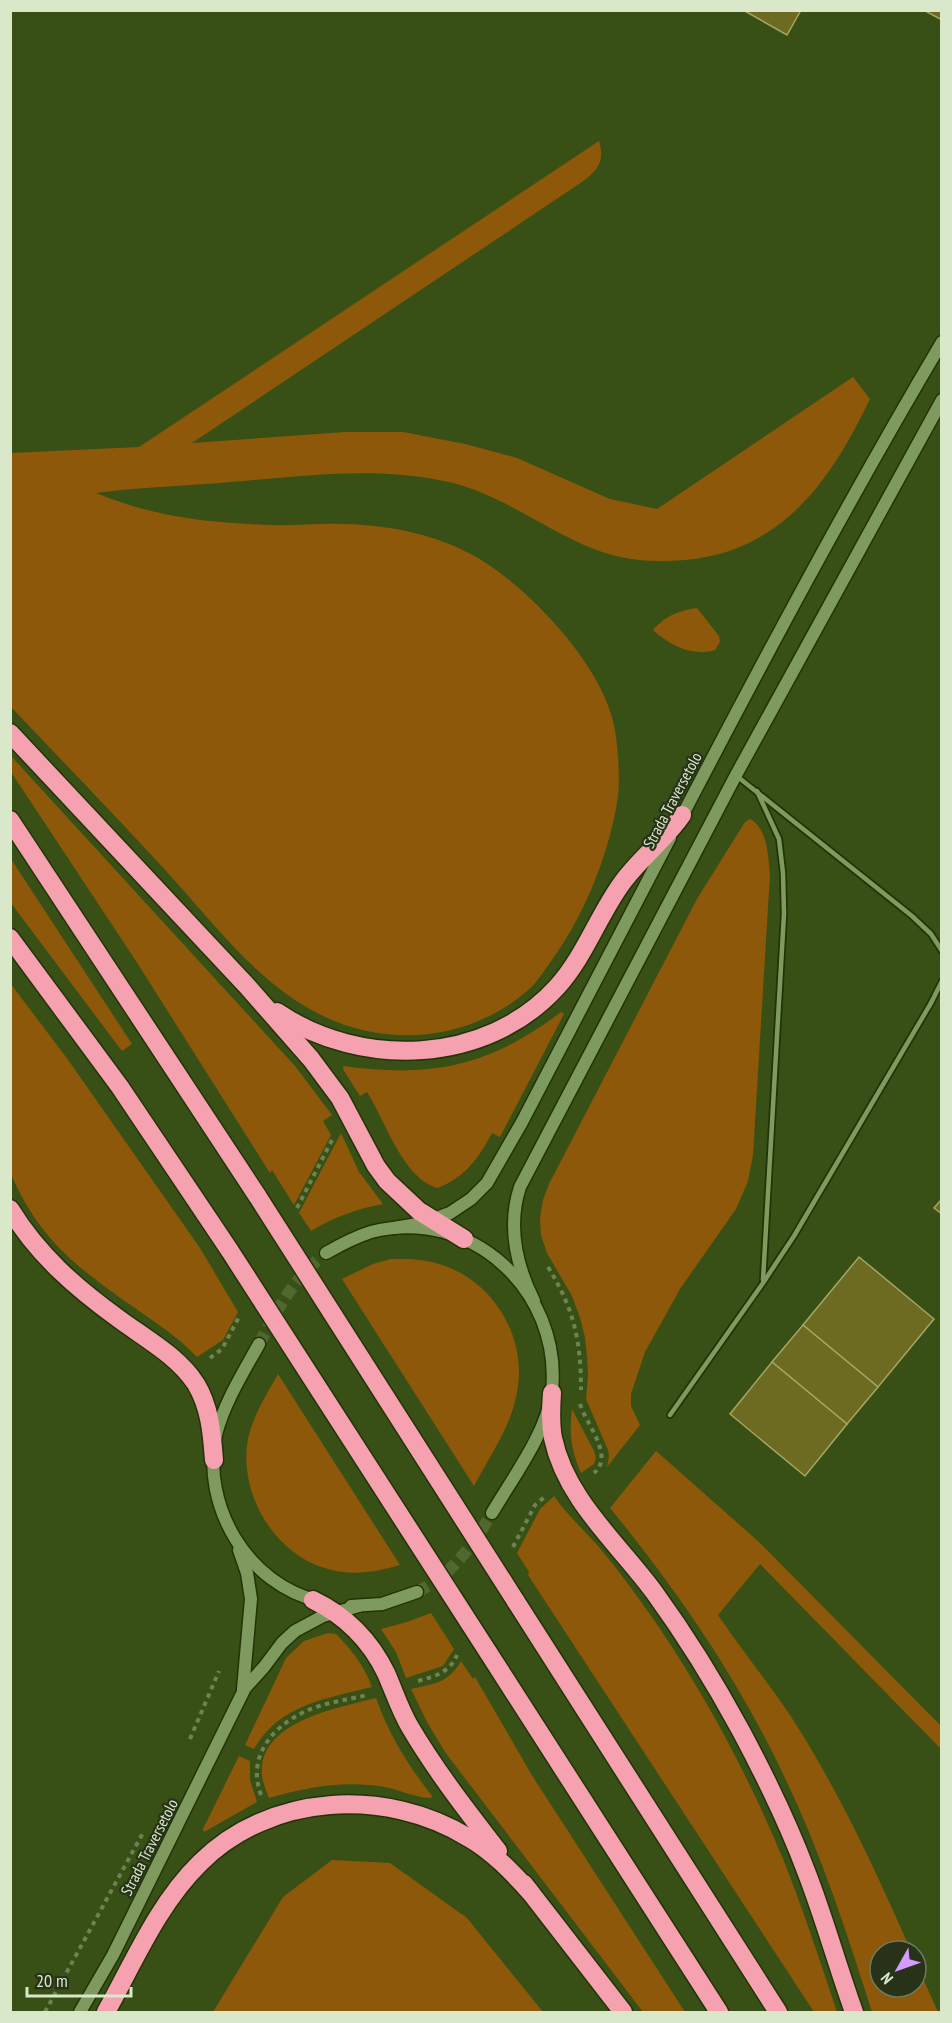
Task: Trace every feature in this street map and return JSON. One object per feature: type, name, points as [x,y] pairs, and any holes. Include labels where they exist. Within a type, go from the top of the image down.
[{"type":"highway","points":[[10,733],[266,1005],[296,1024],[338,1041],[374,1050],[429,1050],[454,1046],[485,1035],[528,1012],[557,987],[580,956],[622,883],[639,862],[669,834],[682,815]]},
{"type":"highway","points":[[10,820],[258,1197],[778,2013]]},
{"type":"highway","points":[[10,938],[120,1087],[230,1251],[719,2013]]},
{"type":"highway","points":[[247,986],[328,1080],[351,1116],[376,1166],[387,1181],[432,1220],[464,1239]]},
{"type":"highway","points":[[10,1209],[39,1250],[57,1270],[89,1297],[169,1355],[189,1374],[204,1399],[214,1460]]},
{"type":"highway","points":[[552,1393],[553,1437],[571,1484],[591,1513],[654,1592],[685,1637],[741,1731],[766,1780],[806,1870],[854,2013]]},
{"type":"highway","points":[[313,1600],[356,1629],[366,1642],[385,1672],[409,1725],[467,1811],[623,2013]]},
{"type":"highway","points":[[106,2013],[157,1920],[187,1877],[213,1851],[226,1842],[255,1825],[288,1812],[346,1804],[408,1811],[469,1837],[502,1863],[530,1892]]},
{"type":"main road","name":"Strada Traversetolo","points":[[326,1253],[349,1240],[371,1232],[432,1220],[460,1207],[493,1174],[824,548],[942,342]]},
{"type":"main road","name":"Strada Traversetolo","points":[[492,1514],[536,1438],[546,1416],[552,1393],[553,1369],[550,1346],[544,1323],[521,1270],[515,1243],[513,1215],[520,1187],[736,775],[942,400]]},
{"type":"main road","name":"Strada Traversetolo","points":[[394,1228],[430,1230],[464,1239],[485,1250],[504,1265],[521,1282],[534,1301]]},
{"type":"main road","points":[[242,1693],[245,1682],[251,1599],[247,1573],[219,1505],[214,1460],[216,1436],[222,1414],[259,1344]]},
{"type":"main road","points":[[228,1526],[240,1546],[272,1579],[313,1600],[336,1605],[359,1606],[382,1604],[417,1592]]},
{"type":"main road","points":[[242,1693],[288,1637],[304,1625],[334,1612],[359,1606]]},
{"type":"main road","name":"Strada Traversetolo","points":[[80,2013],[113,1955],[242,1693]]},
{"type":"lane","points":[[736,775],[912,916],[931,934],[942,951]]},
{"type":"lane","points":[[757,791],[779,839],[784,914],[763,1283]]},
{"type":"lane","points":[[670,1414],[794,1236],[908,1044],[942,981]]},
{"type":"path","points":[[513,1547],[539,1500],[597,1471],[603,1456],[580,1404],[581,1363],[574,1320],[563,1292],[545,1263]]},
{"type":"path","points":[[189,1374],[222,1349],[240,1315]]},
{"type":"path","points":[[187,1747],[222,1662]]},
{"type":"path","points":[[45,2013],[150,1822]]},
{"type":"shaded area","points":[[599,141],[601,154],[599,164],[582,182],[192,443],[345,432],[403,432],[465,444],[517,458],[610,499],[657,509],[853,377],[870,399],[855,429],[820,483],[800,506],[776,526],[750,542],[719,554],[685,560],[646,561],[621,557],[584,545],[470,488],[398,474],[314,475],[96,493],[139,508],[182,517],[249,524],[377,526],[412,532],[446,543],[478,558],[498,571],[540,608],[579,654],[607,702],[617,743],[619,784],[613,825],[600,868],[582,910],[560,949],[540,977],[530,989],[503,1009],[476,1022],[420,1035],[392,1035],[363,1030],[335,1021],[308,1008],[268,980],[233,946],[128,830],[11,707],[11,453],[139,447]]},
{"type":"shaded area","points":[[697,608],[719,636],[720,642],[715,650],[689,651],[674,645],[653,630],[673,614]]},
{"type":"shaded area","points":[[11,756],[295,1066],[332,1115],[323,1121],[331,1135],[294,1205],[272,1170],[270,1173],[136,961],[11,772]]},
{"type":"shaded area","points":[[750,819],[756,823],[764,836],[770,874],[753,1155],[748,1181],[736,1209],[680,1289],[645,1352],[631,1394],[631,1406],[640,1425],[607,1467],[608,1450],[586,1399],[587,1357],[580,1318],[572,1296],[547,1253],[541,1235],[540,1217],[543,1200],[549,1184],[697,899],[745,822]]},
{"type":"shaded area","points":[[11,859],[132,1044],[122,1051],[11,903]]},
{"type":"shaded area","points":[[10,983],[66,1057],[200,1248],[238,1312],[223,1340],[197,1357],[166,1330],[76,1264],[46,1233],[21,1195],[10,1172]]},
{"type":"shaded area","points":[[561,1012],[564,1014],[500,1137],[492,1133],[470,1166],[448,1184],[438,1188],[415,1173],[405,1161],[367,1092],[360,1096],[344,1071],[343,1066],[404,1070],[432,1069],[458,1064],[509,1045],[535,1031]]},
{"type":"shaded area","points":[[341,1133],[359,1172],[383,1204],[346,1214],[311,1231],[299,1213]]},
{"type":"shaded area","points":[[391,1259],[432,1262],[462,1274],[491,1298],[511,1330],[519,1367],[516,1399],[501,1438],[474,1486],[342,1279],[373,1264]]},
{"type":"shaded area","points":[[278,1374],[400,1565],[364,1572],[328,1569],[309,1562],[293,1551],[278,1538],[266,1522],[256,1504],[250,1485],[247,1445],[255,1417]]},
{"type":"shaded area","points":[[572,1409],[596,1458],[594,1464],[581,1473],[572,1441]]},
{"type":"shaded area","points":[[656,1451],[758,1541],[941,1726],[941,1749],[760,1564],[718,1615],[808,1743],[870,1861],[906,1939],[868,1939],[868,1999],[928,1999],[928,1990],[938,2012],[872,2012],[822,1864],[798,1806],[767,1742],[706,1637],[660,1571],[610,1508]]},
{"type":"shaded area","points":[[554,1496],[599,1547],[642,1604],[692,1679],[726,1738],[783,1859],[837,2012],[814,2012],[528,1575],[529,1572],[517,1553],[540,1509]]},
{"type":"shaded area","points":[[431,1613],[454,1649],[443,1666],[406,1678],[396,1652],[381,1629]]},
{"type":"shaded area","points":[[328,1633],[336,1634],[352,1652],[372,1687],[322,1700],[290,1713],[264,1734],[254,1749],[245,1745],[286,1658],[304,1641]]},
{"type":"shaded area","points":[[461,1661],[473,1679],[475,1677],[533,1777],[685,2012],[643,2012],[445,1752],[411,1689],[433,1684],[446,1678]]},
{"type":"shaded area","points":[[376,1698],[393,1737],[432,1796],[431,1798],[385,1787],[356,1784],[312,1788],[269,1798],[262,1775],[264,1757],[273,1742],[286,1730],[303,1720]]},
{"type":"shaded area","points":[[239,1756],[250,1761],[250,1780],[257,1802],[204,1832],[203,1829]]},
{"type":"shaded area","points":[[332,1860],[390,1863],[467,1918],[543,2012],[213,2012],[283,1897]]},
{"type":"building","points":[[743,10],[801,10],[787,35]]},
{"type":"building","points":[[928,10],[942,10],[942,20],[927,12]]},
{"type":"building","points":[[942,1199],[942,1214],[934,1208]]},
{"type":"building","points":[[859,1257],[934,1319],[878,1387],[803,1325]]},
{"type":"building","points":[[803,1325],[878,1387],[847,1424],[772,1362]]},
{"type":"building","points":[[772,1362],[847,1424],[805,1476],[730,1414]]},
{"type":"tunnel","points":[[259,1344],[295,1284],[326,1253]]},
{"type":"tunnel","points":[[417,1592],[451,1568],[477,1537],[492,1513]]}]
